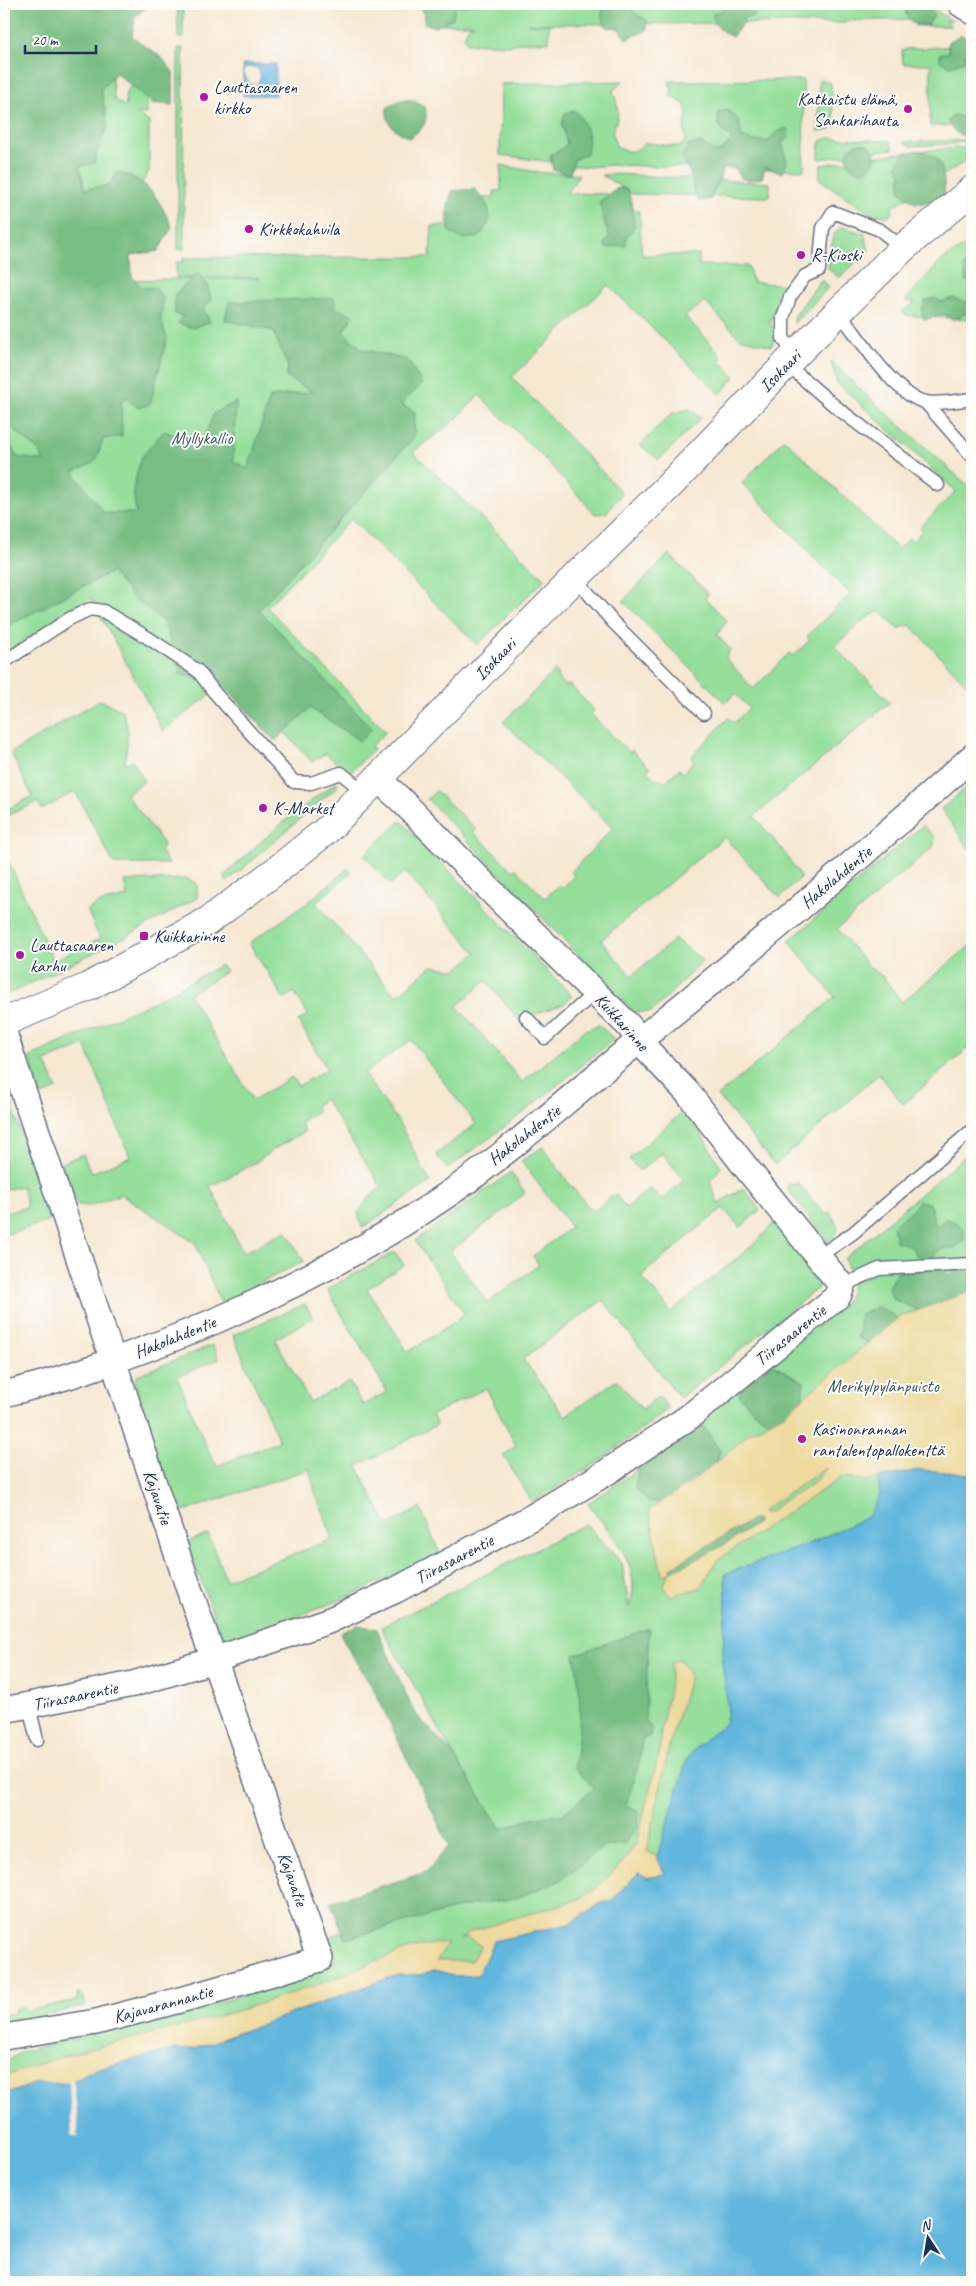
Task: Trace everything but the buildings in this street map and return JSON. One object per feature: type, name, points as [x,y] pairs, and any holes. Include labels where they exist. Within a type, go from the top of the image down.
[{"type":"street","points":[[961,4],[972,11]]},
{"type":"street","name":"Isokaari","points":[[4,1022],[88,987],[208,921],[277,870],[328,829],[575,578],[670,485],[791,360],[904,248],[972,190]]},
{"type":"street","name":"Isokaari","points":[[931,223],[972,209]]},
{"type":"street","name":"Hakolahdentie","points":[[4,1394],[114,1362],[256,1304],[319,1273],[370,1244],[464,1182],[537,1126],[699,993],[972,758]]},
{"type":"street","name":"Kuikkarinne","points":[[371,786],[401,800],[504,905],[595,992],[688,1094],[842,1286]]},
{"type":"street","name":"Kajavatie","points":[[4,1033],[214,1660],[320,1959]]},
{"type":"street","name":"Tiirasaarentie","points":[[4,1710],[133,1684],[214,1660],[339,1617],[451,1562],[574,1493],[689,1417],[838,1296],[842,1286]]},
{"type":"street","name":"Kajavarannantie","points":[[4,2037],[96,2022],[195,1996],[320,1959]]},
{"type":"lane","points":[[904,248],[880,230],[833,212],[823,228],[820,270],[805,276],[790,297],[783,318],[784,338],[791,360],[836,407],[938,485]]},
{"type":"lane","points":[[839,313],[857,334],[876,362],[900,389],[926,402],[972,456]]},
{"type":"lane","points":[[926,402],[972,400]]},
{"type":"lane","points":[[575,578],[613,622],[704,713]]},
{"type":"lane","points":[[4,662],[69,619],[90,609],[103,610],[198,671],[214,692],[294,782],[311,783],[340,773],[371,786]]},
{"type":"lane","points":[[526,1017],[545,1038],[595,992]]},
{"type":"lane","points":[[818,1256],[853,1233],[971,1131]]},
{"type":"lane","points":[[842,1286],[879,1269],[972,1264]]},
{"type":"lane","points":[[29,1706],[37,1740]]},
{"type":"green space","name":"Myllykallio","points":[[4,4],[33,281],[260,278],[176,278],[176,262],[183,262],[183,258],[430,257],[432,226],[479,224],[480,198],[494,197],[494,191],[501,191],[501,165],[536,172],[579,175],[567,193],[608,194],[639,211],[642,255],[699,255],[699,265],[748,266],[753,282],[786,285],[770,321],[775,339],[771,346],[740,338],[705,302],[685,316],[721,355],[720,361],[735,377],[720,394],[608,285],[512,377],[622,493],[606,513],[595,514],[546,460],[479,395],[454,421],[413,452],[545,579],[477,645],[351,519],[267,607],[386,732],[371,746],[373,750],[348,775],[326,753],[312,762],[246,690],[236,699],[223,685],[163,731],[91,598],[4,653]]},
{"type":"green space","name":"Myllykallio","points":[[4,4],[146,4],[147,7],[135,16],[132,37],[162,58],[173,72],[173,105],[152,103],[116,73],[101,89],[108,126],[94,163],[80,166],[85,189],[109,185],[118,172],[138,180],[152,192],[172,227],[158,251],[131,255],[132,277],[142,288],[155,287],[163,298],[161,321],[167,338],[150,404],[138,408],[127,398],[121,402],[122,436],[103,439],[94,462],[73,472],[104,513],[136,513],[133,489],[141,458],[164,431],[201,445],[214,413],[236,402],[233,461],[248,469],[270,397],[312,392],[286,377],[288,367],[273,331],[225,320],[229,302],[334,298],[336,309],[353,315],[343,332],[362,349],[408,360],[422,384],[401,405],[415,412],[414,437],[259,610],[372,729],[360,741],[310,708],[275,741],[223,685],[180,674],[164,622],[134,598],[111,572],[4,628],[4,439],[7,439],[17,457],[44,461],[39,451],[4,421]]},
{"type":"green space","points":[[177,4],[183,4],[183,38],[178,37]]},
{"type":"green space","points":[[418,4],[476,4],[455,7],[453,18],[435,27],[429,25]]},
{"type":"green space","points":[[424,4],[605,4],[807,8],[812,4],[926,4],[952,21],[945,21],[951,26],[915,26],[914,19],[845,21],[845,23],[528,24],[549,24],[549,42],[522,42],[510,45],[467,43],[464,38],[468,27],[474,24],[424,24]]},
{"type":"green space","points":[[604,4],[628,4],[636,14],[647,20],[647,30],[626,39],[618,28],[607,27],[605,24],[602,19]]},
{"type":"green space","points":[[724,4],[751,4],[756,11],[754,17],[743,17],[744,22],[732,37],[718,28],[713,18],[713,13],[722,11]]},
{"type":"green space","points":[[908,4],[926,4],[934,15],[928,25],[911,23],[906,14],[905,7]]},
{"type":"green space","points":[[961,35],[972,41],[972,51],[965,55],[965,61],[950,66],[940,61],[940,53],[949,53],[948,42]]},
{"type":"green space","points":[[972,45],[972,126],[930,126],[931,64],[903,64],[902,51],[906,49]]},
{"type":"green space","points":[[178,48],[183,48],[184,249],[178,249]]},
{"type":"green space","points":[[111,70],[114,99],[126,107],[125,95],[133,82],[147,91],[147,114],[136,113],[149,122],[149,171],[131,202],[93,202],[74,169],[96,84]]},
{"type":"green space","points":[[803,80],[804,170],[612,165],[587,167],[500,155],[501,84],[623,81],[613,91],[618,112],[612,132],[616,146],[624,150],[634,151],[644,143],[681,146],[686,139],[684,127],[687,117],[685,104],[670,96],[672,90],[669,81]]},
{"type":"green space","points":[[819,80],[831,83],[834,121],[831,129],[818,131]]},
{"type":"green space","points":[[400,100],[413,100],[425,108],[426,118],[423,126],[409,138],[392,127],[388,119],[387,108]]},
{"type":"green space","points":[[972,109],[972,137],[960,135],[947,121],[954,115],[967,119],[967,111]]},
{"type":"green space","points":[[727,110],[739,121],[741,137],[753,141],[769,141],[775,133],[786,128],[789,130],[788,139],[782,142],[787,163],[782,173],[765,167],[762,178],[748,180],[740,178],[735,166],[724,167],[711,199],[699,201],[694,195],[692,178],[682,156],[688,145],[700,143],[716,152],[723,150],[732,138],[720,127],[718,117],[719,112]]},
{"type":"green space","points":[[575,111],[587,130],[588,147],[587,153],[574,160],[570,174],[553,170],[550,155],[559,151],[567,143],[562,125],[565,113]]},
{"type":"green space","points":[[830,138],[890,141],[893,149],[819,159],[821,141]]},
{"type":"green space","points":[[966,140],[953,144],[910,146],[904,142]]},
{"type":"green space","points":[[861,143],[871,147],[875,157],[871,167],[861,171],[851,167],[847,157],[851,147]]},
{"type":"green space","points":[[972,147],[972,157],[891,208],[893,213],[888,216],[873,215],[819,179],[821,165],[906,152]]},
{"type":"green space","points":[[917,150],[932,155],[941,167],[944,179],[944,196],[935,201],[916,204],[900,191],[901,174],[897,165],[903,154]]},
{"type":"green space","points":[[614,174],[770,183],[769,197],[632,194],[602,175]]},
{"type":"green space","points":[[618,188],[627,189],[634,218],[634,228],[626,237],[626,245],[606,248],[604,244],[609,237],[599,202]]},
{"type":"green space","points":[[475,189],[488,207],[488,223],[479,237],[462,239],[450,232],[448,207],[450,196],[452,191]]},
{"type":"green space","points":[[841,227],[864,233],[869,250],[839,278],[828,268],[834,234]]},
{"type":"green space","points":[[972,241],[972,319],[908,316],[903,313],[915,302],[905,301],[941,261]]},
{"type":"green space","points":[[972,254],[972,282],[966,281],[964,267]]},
{"type":"green space","points":[[198,273],[208,285],[211,301],[203,308],[210,322],[192,328],[178,323],[183,316],[175,314],[175,294]]},
{"type":"green space","points":[[821,280],[829,287],[794,323],[795,315]]},
{"type":"green space","points":[[972,294],[972,314],[964,314],[954,320],[944,314],[924,320],[922,310],[925,301],[935,298],[941,302],[953,298],[966,303]]},
{"type":"green space","points":[[831,361],[864,393],[972,489],[972,690],[910,625],[898,629],[880,611],[866,618],[834,646],[890,702],[754,816],[784,852],[801,877],[780,898],[724,837],[601,940],[631,976],[675,939],[703,961],[652,1012],[634,1012],[427,799],[436,791],[476,829],[473,832],[513,871],[516,869],[545,898],[559,885],[562,888],[574,876],[571,872],[613,828],[503,722],[555,671],[558,675],[557,677],[566,687],[569,684],[594,710],[591,714],[630,753],[632,750],[650,768],[647,771],[656,780],[660,778],[665,782],[679,769],[683,773],[694,761],[691,757],[728,718],[734,723],[749,708],[735,694],[725,703],[623,601],[669,554],[708,594],[705,598],[727,621],[717,635],[730,649],[726,658],[753,689],[789,653],[793,656],[810,640],[807,636],[850,594],[742,483],[784,439],[898,549],[909,538],[913,541],[923,530],[920,527],[956,491],[837,383]]},
{"type":"green space","points":[[689,409],[701,418],[659,460],[640,445],[671,414]]},
{"type":"green space","points":[[100,700],[123,711],[128,731],[125,764],[132,760],[144,781],[126,794],[164,844],[160,851],[169,864],[114,864],[75,791],[42,810],[38,802],[4,817],[4,811],[32,796],[11,753]]},
{"type":"green space","points":[[337,782],[337,787],[227,882],[224,876],[251,851],[293,815]]},
{"type":"green space","points":[[972,783],[972,853],[941,809]]},
{"type":"green space","points":[[401,821],[572,996],[564,1004],[526,1017],[521,1022],[486,981],[457,1006],[522,1082],[585,1030],[599,1025],[614,1039],[522,1114],[447,1169],[436,1154],[476,1124],[411,1040],[364,1074],[398,1121],[430,1182],[362,1228],[358,1213],[371,1195],[382,1188],[325,1099],[315,1106],[318,1111],[300,1122],[305,1131],[274,1149],[252,1165],[210,1186],[243,1253],[286,1231],[304,1261],[221,1303],[195,1243],[121,1194],[90,1206],[78,1205],[61,1163],[83,1154],[91,1173],[130,1157],[85,1045],[45,1061],[57,1089],[41,1096],[29,1057],[151,1003],[221,965],[226,972],[189,994],[253,1100],[292,1077],[298,1086],[327,1069],[298,1021],[308,1015],[294,992],[284,999],[249,943],[306,904],[347,869],[351,872],[316,903],[396,996],[432,966],[456,970],[476,953],[405,872],[390,884],[364,855]]},
{"type":"green space","points":[[923,825],[935,838],[933,847],[837,929],[869,967],[883,977],[902,1002],[972,944],[972,1045],[903,1104],[879,1074],[775,1165],[718,1096],[835,997],[789,941]]},
{"type":"green space","points":[[4,851],[53,960],[100,939],[87,910],[99,903],[127,897],[124,881],[188,879],[197,884],[197,898],[114,943],[13,992],[4,992]]},
{"type":"green space","points":[[4,1081],[50,1221],[4,1235],[4,1213],[27,1207],[22,1186],[4,1190]]},
{"type":"green space","points":[[686,1109],[721,1167],[710,1181],[718,1203],[744,1188],[760,1210],[740,1228],[723,1208],[641,1276],[671,1312],[753,1245],[776,1221],[820,1275],[818,1288],[680,1398],[603,1300],[523,1359],[565,1416],[617,1380],[642,1409],[659,1396],[668,1409],[598,1462],[532,1502],[503,1455],[516,1446],[486,1388],[432,1415],[437,1425],[357,1466],[387,1525],[420,1508],[440,1554],[338,1601],[231,1641],[219,1631],[187,1542],[208,1534],[226,1580],[333,1539],[315,1492],[309,1469],[176,1514],[135,1383],[138,1375],[213,1345],[219,1359],[177,1377],[207,1448],[217,1466],[279,1441],[233,1335],[305,1304],[313,1318],[275,1339],[310,1402],[349,1382],[363,1405],[387,1392],[327,1289],[395,1252],[404,1265],[367,1289],[408,1352],[465,1315],[415,1241],[511,1172],[525,1193],[450,1251],[488,1303],[539,1265],[533,1256],[571,1227],[521,1161],[543,1147],[570,1185],[593,1212],[615,1194],[626,1208],[650,1188],[661,1200],[684,1180],[662,1153],[640,1171],[629,1159]]},
{"type":"green space","name":"Merikylpylänpuisto","points":[[972,1150],[972,1474],[920,1470],[878,1478],[880,1495],[868,1517],[808,1544],[725,1574],[726,1606],[722,1661],[728,1709],[725,1724],[698,1746],[688,1758],[657,1857],[665,1874],[648,1878],[638,1873],[612,1901],[601,1903],[569,1924],[494,1941],[478,1976],[457,1976],[434,1970],[420,1975],[397,1975],[194,2049],[173,2050],[96,2069],[71,2083],[34,2084],[4,2095],[4,2063],[21,2052],[219,2002],[335,1964],[335,1957],[329,1937],[356,1926],[356,1919],[397,1910],[529,1861],[563,1843],[592,1820],[624,1774],[633,1728],[628,1693],[616,1654],[618,1641],[585,1676],[597,1723],[606,1731],[605,1790],[567,1828],[536,1817],[501,1829],[453,1754],[381,1627],[586,1524],[622,1563],[629,1607],[633,1592],[629,1565],[615,1539],[588,1503],[634,1472],[839,1309],[848,1297],[852,1285],[848,1266],[844,1259]]},
{"type":"green space","points":[[798,1183],[826,1215],[830,1212],[839,1229],[828,1242],[788,1190],[788,1185]]},
{"type":"green space","points":[[919,1201],[930,1204],[936,1227],[946,1219],[954,1221],[964,1229],[964,1240],[955,1248],[941,1249],[930,1260],[916,1255],[911,1247],[896,1241],[893,1227]]},
{"type":"green space","points":[[909,1259],[935,1264],[949,1276],[963,1263],[972,1267],[972,1301],[918,1310],[893,1299],[888,1287],[901,1265]]},
{"type":"green space","points":[[878,1307],[899,1319],[879,1349],[858,1338],[860,1314]]},
{"type":"green space","points":[[772,1364],[804,1382],[800,1414],[777,1426],[753,1411],[739,1395],[745,1382]]},
{"type":"green space","points":[[703,1426],[720,1451],[711,1482],[694,1476],[682,1486],[687,1503],[670,1515],[658,1502],[648,1501],[635,1488],[638,1471]]},
{"type":"green space","points":[[757,1519],[757,1522],[747,1530],[704,1556],[670,1573],[672,1567],[751,1520]]},
{"type":"green space","points":[[358,1625],[377,1629],[414,1712],[453,1754],[501,1829],[536,1817],[562,1815],[594,1788],[574,1768],[580,1711],[574,1655],[649,1628],[645,1721],[651,1727],[650,1736],[642,1739],[640,1759],[626,1806],[639,1812],[638,1827],[625,1843],[603,1847],[559,1881],[516,1898],[461,1907],[346,1939],[330,1902],[426,1872],[449,1846],[373,1688],[340,1633]]},
{"type":"green space","points":[[80,1993],[84,1997],[86,2006],[23,2020],[19,2018],[4,2021],[4,2014],[14,2014],[15,2009],[23,2007],[26,2011],[77,2000],[77,1994]]},
{"type":"sand","points":[[972,1291],[972,1474],[920,1470],[867,1481],[842,1477],[717,1560],[700,1588],[670,1596],[663,1584],[669,1573],[662,1575],[649,1510],[686,1486],[723,1457],[750,1432],[784,1414],[899,1317]],"holes":[[[826,1468],[817,1480],[805,1489],[779,1504],[768,1513],[763,1513],[763,1510]],[[751,1520],[757,1520],[757,1523],[726,1544],[670,1572],[672,1567]]]},
{"type":"sand","points":[[680,1659],[690,1675],[669,1746],[647,1851],[657,1857],[665,1874],[648,1878],[638,1873],[612,1901],[601,1903],[569,1924],[494,1941],[478,1976],[457,1976],[434,1970],[420,1975],[397,1975],[194,2049],[173,2050],[96,2069],[71,2083],[34,2084],[4,2095],[4,2077],[33,2066],[251,2007],[330,1980],[403,1951],[448,1942],[437,1961],[471,1961],[481,1946],[466,1937],[460,1939],[472,1931],[582,1898],[589,1891],[593,1892],[620,1865],[636,1844],[660,1750],[661,1730],[669,1690],[671,1663]]},
{"type":"water","points":[[243,64],[276,64],[276,95],[243,96]],"holes":[[[254,67],[258,69],[261,76],[257,85],[254,86],[248,82],[243,71],[245,68]]]},
{"type":"water","points":[[920,1470],[972,1474],[972,2282],[4,2282],[4,2095],[34,2084],[71,2083],[96,2069],[173,2050],[194,2049],[398,1975],[420,1975],[434,1970],[457,1976],[478,1975],[494,1941],[569,1924],[602,1903],[612,1901],[638,1873],[648,1878],[665,1874],[657,1857],[688,1757],[698,1746],[725,1724],[728,1709],[722,1661],[726,1606],[725,1574],[808,1544],[868,1517],[880,1495],[878,1478]]},
{"type":"pier","points":[[73,2079],[78,2136],[72,2136],[69,2081]]},
{"type":"place","name":"Lauttasaaren kirkko","points":[[204,97]]},
{"type":"place","name":"Katkaistu elämä, Sankarihauta","points":[[908,109]]},
{"type":"place","name":"Kirkkokahvila","points":[[249,229]]},
{"type":"place","name":"R-Kioski","points":[[801,255]]},
{"type":"place","name":"K-Market","points":[[263,808]]},
{"type":"place","name":"Kuikkarinne","points":[[144,936]]},
{"type":"place","name":"Lauttasaaren karhu","points":[[20,955]]},
{"type":"place","name":"Kasinonrannan rantalentopallokenttä","points":[[802,1439]]}]
